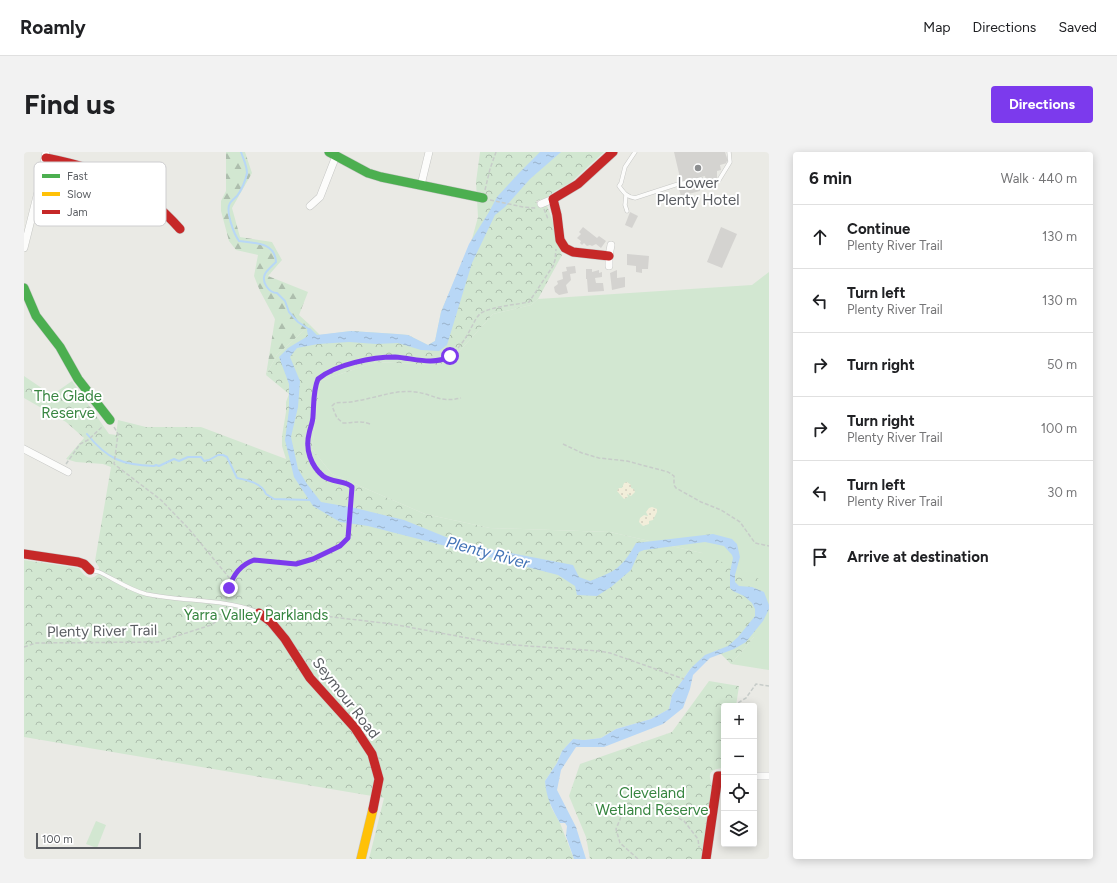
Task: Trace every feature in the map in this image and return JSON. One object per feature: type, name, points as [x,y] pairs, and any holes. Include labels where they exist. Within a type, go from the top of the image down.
[{"type":"street","points":[[421,185],[429,152]]},
{"type":"street","points":[[540,206],[578,184],[613,152]]},
{"type":"street","points":[[310,206],[320,197],[333,154],[368,173],[381,177],[483,198]]},
{"type":"street","points":[[46,155],[72,162]]},
{"type":"street","points":[[552,199],[557,215],[560,240],[565,248],[573,252],[608,256]]},
{"type":"street","points":[[24,248],[34,206]]},
{"type":"street","points":[[166,212],[180,229]]},
{"type":"street","points":[[609,266],[608,256],[611,245]]},
{"type":"street","points":[[24,288],[29,301],[43,326],[60,347],[82,384],[110,420]]},
{"type":"street","points":[[24,449],[65,471]]},
{"type":"street","points":[[24,554],[78,562],[84,564],[90,570]]},
{"type":"street","name":"Seymour Road","points":[[259,613],[271,622],[285,639],[310,678],[355,728],[372,754],[379,779],[369,829],[361,859]]},
{"type":"street","points":[[702,856],[721,776]]},
{"type":"street","points":[[757,776],[769,776]]},
{"type":"lane","points":[[635,152],[625,167],[619,186],[630,198],[635,198],[675,185],[701,179],[705,184],[719,180],[730,162],[729,152]]},
{"type":"lane","points":[[626,195],[625,205],[627,211]]},
{"type":"lane","points":[[90,570],[99,572],[145,594],[226,604],[249,609],[259,613]]},
{"type":"path","points":[[496,152],[483,198],[530,208],[540,206],[546,213],[548,219]]},
{"type":"path","name":"Plenty River Trail","points":[[24,646],[36,643],[158,642],[211,625],[220,619],[226,604],[231,580],[244,564],[254,560],[296,564],[334,550],[340,546],[348,538],[352,490],[350,485],[329,480],[323,476],[310,457],[308,450],[308,435],[313,416],[314,393],[318,379],[330,372],[371,358],[396,357],[435,361],[446,358],[461,344],[480,314],[494,308],[529,302],[553,266],[556,247]]},
{"type":"path","points":[[370,424],[364,422],[343,423],[337,418],[332,406],[334,403],[354,402],[385,394],[406,392],[416,392],[446,400],[461,398]]},
{"type":"path","points":[[65,471],[80,444],[88,440],[110,420],[118,434],[114,464],[161,500],[189,529],[231,580]]},
{"type":"path","points":[[563,444],[582,453],[599,458],[627,461],[668,472],[674,476],[674,485],[676,488],[701,502],[721,510],[740,522],[755,543],[769,546]]},
{"type":"path","points":[[259,613],[268,610],[298,612],[422,629],[500,644],[599,651],[610,653],[684,679]]},
{"type":"path","points":[[738,703],[746,698],[756,684],[769,686]]},
{"type":"path","points":[[638,859],[620,843],[616,829],[621,817],[644,806],[665,811],[684,821],[698,839],[702,856]]},
{"type":"green space","points":[[226,152],[245,152],[252,173],[232,208],[240,237],[272,242],[282,260],[268,276],[308,292],[299,315],[310,325],[277,355],[266,375],[275,319],[254,276],[258,255],[236,250],[229,241],[221,211],[221,201],[226,191]]},
{"type":"green space","name":"Yarra Valley Parklands","points":[[480,152],[604,152],[570,183],[546,198],[536,201],[538,206],[547,206],[562,255],[538,299],[531,305],[493,314],[448,362],[436,365],[376,362],[320,381],[312,449],[332,474],[425,514],[490,528],[610,532],[702,553],[759,579],[754,637],[731,664],[717,650],[691,668],[672,695],[669,709],[651,719],[616,729],[601,738],[584,740],[573,739],[562,751],[557,763],[545,781],[551,807],[560,823],[574,859],[369,859],[384,798],[24,737],[24,560],[79,568],[85,576],[90,578],[98,574],[99,567],[95,561],[111,467],[103,464],[76,462],[66,459],[84,438],[66,422],[24,398],[24,376],[52,395],[72,381],[109,434],[116,435],[118,420],[146,427],[201,427],[286,459],[282,446],[282,436],[286,402],[289,394],[266,375],[277,355],[310,325],[320,335],[351,331],[408,335],[428,345],[435,341],[441,312],[472,239],[478,217],[476,182]]},
{"type":"green space","points":[[769,272],[769,670],[731,664],[754,637],[702,553],[610,532],[490,528],[425,514],[332,474],[312,449],[320,381],[376,362],[436,365],[448,362],[493,314],[531,305],[538,299],[752,285]]},
{"type":"green space","name":"Cleveland Wetland Reserve","points":[[709,681],[739,686],[736,703],[721,703],[721,768],[711,772],[710,775],[713,786],[703,859],[590,859],[586,837],[569,796],[580,764],[672,732]]},
{"type":"green space","points":[[96,821],[106,825],[97,848],[86,844]]},
{"type":"sand","points":[[627,482],[631,485],[631,488],[634,489],[635,492],[631,496],[627,494],[628,497],[624,499],[617,491],[619,488],[622,488],[624,483]]},
{"type":"sand","points":[[652,507],[657,509],[657,512],[653,520],[649,521],[649,524],[643,526],[639,522],[640,518],[644,515],[648,516],[646,512]]},
{"type":"water","name":"Plenty River","points":[[540,152],[561,152],[530,179],[505,207],[495,215],[472,263],[447,345],[439,351],[421,350],[398,343],[376,344],[349,342],[318,344],[297,348],[290,357],[300,381],[298,407],[291,437],[298,469],[321,502],[355,508],[404,520],[463,544],[573,565],[579,577],[590,581],[618,568],[627,558],[636,543],[713,534],[732,539],[737,544],[740,557],[735,575],[735,582],[739,586],[752,587],[764,592],[769,609],[763,621],[746,642],[734,649],[710,658],[693,675],[683,708],[663,724],[604,747],[576,747],[561,770],[557,790],[576,827],[586,859],[574,859],[566,836],[567,826],[565,823],[560,823],[554,813],[548,798],[545,781],[557,763],[562,751],[573,739],[584,740],[601,738],[616,729],[651,719],[669,709],[672,695],[691,668],[705,655],[728,646],[738,637],[755,616],[755,609],[752,603],[744,596],[730,588],[732,555],[724,546],[705,542],[644,550],[639,552],[631,570],[611,587],[597,596],[577,595],[575,586],[558,575],[368,526],[340,522],[313,506],[294,477],[285,440],[289,410],[289,384],[279,357],[288,348],[308,336],[307,330],[310,328],[317,335],[351,331],[408,335],[428,345],[435,341],[441,312],[469,244],[497,197]]},
{"type":"building","name":"Lower Plenty Hotel","points":[[674,152],[725,152],[728,161],[726,162],[727,163],[720,165],[721,170],[717,171],[717,179],[706,181],[705,176],[681,182]]},
{"type":"building","points":[[698,181],[700,191],[681,196],[678,186]]},
{"type":"building","points":[[630,212],[638,216],[632,228],[625,225]]},
{"type":"building","points":[[583,227],[597,238],[599,236],[606,241],[601,248],[596,244],[587,246],[584,243],[582,245],[580,243],[581,241],[577,238],[581,234],[579,232]]},
{"type":"building","points":[[721,227],[737,234],[722,268],[707,262]]},
{"type":"building","points":[[627,254],[649,256],[648,269],[642,269],[642,273],[636,272],[636,266],[627,265]]},
{"type":"building","points":[[575,266],[576,273],[570,274],[571,280],[566,285],[568,293],[559,295],[555,292],[554,287],[558,284],[557,281],[563,279],[562,272],[567,271],[566,267]]},
{"type":"building","points":[[586,269],[592,269],[592,272],[599,270],[599,273],[602,272],[602,277],[595,278],[596,283],[603,283],[604,291],[588,292]]},
{"type":"building","points":[[617,270],[617,278],[625,277],[625,287],[612,290],[610,273]]},
{"type":"waterway","points":[[241,152],[246,165],[247,173],[240,191],[229,207],[229,217],[233,228],[239,241],[257,243],[268,247],[272,251],[275,255],[276,262],[265,274],[265,284],[271,291],[277,293],[285,301],[289,312],[298,322],[310,330]]},
{"type":"waterway","points":[[87,434],[94,443],[109,455],[116,459],[133,464],[159,466],[174,459],[179,461],[188,457],[201,457],[204,461],[218,455],[223,455],[227,457],[237,478],[250,481],[258,485],[266,494],[274,499],[310,500]]},
{"type":"traffic: fast","points":[[329,152],[368,173],[381,177],[483,198]]},
{"type":"traffic: fast","points":[[24,288],[36,316],[60,347],[78,379],[110,420]]},
{"type":"traffic: slow","points":[[361,859],[373,809]]},
{"type":"traffic: jam","points":[[609,256],[573,252],[565,248],[560,240],[557,215],[553,199],[578,184],[613,152]]},
{"type":"traffic: jam","points":[[46,158],[63,162]]},
{"type":"traffic: jam","points":[[166,214],[180,229]]},
{"type":"traffic: jam","points":[[24,554],[78,562],[84,564],[90,570]]},
{"type":"traffic: jam","points":[[259,613],[271,622],[285,639],[310,678],[355,728],[372,754],[379,779],[373,809]]},
{"type":"traffic: jam","points":[[706,859],[718,776],[721,776]]},
{"type":"place","name":"Lower Plenty Hotel","points":[[698,168]]},
{"type":"route","points":[[229,588],[233,576],[244,564],[254,560],[279,564],[296,564],[334,550],[348,538],[352,487],[347,484],[329,480],[323,476],[316,468],[308,450],[308,435],[313,416],[314,393],[318,379],[347,365],[371,358],[396,357],[435,361],[442,360],[450,356]]},
{"type":"park label","name":"The Glade Reserve","points":[[68,404]]}]
